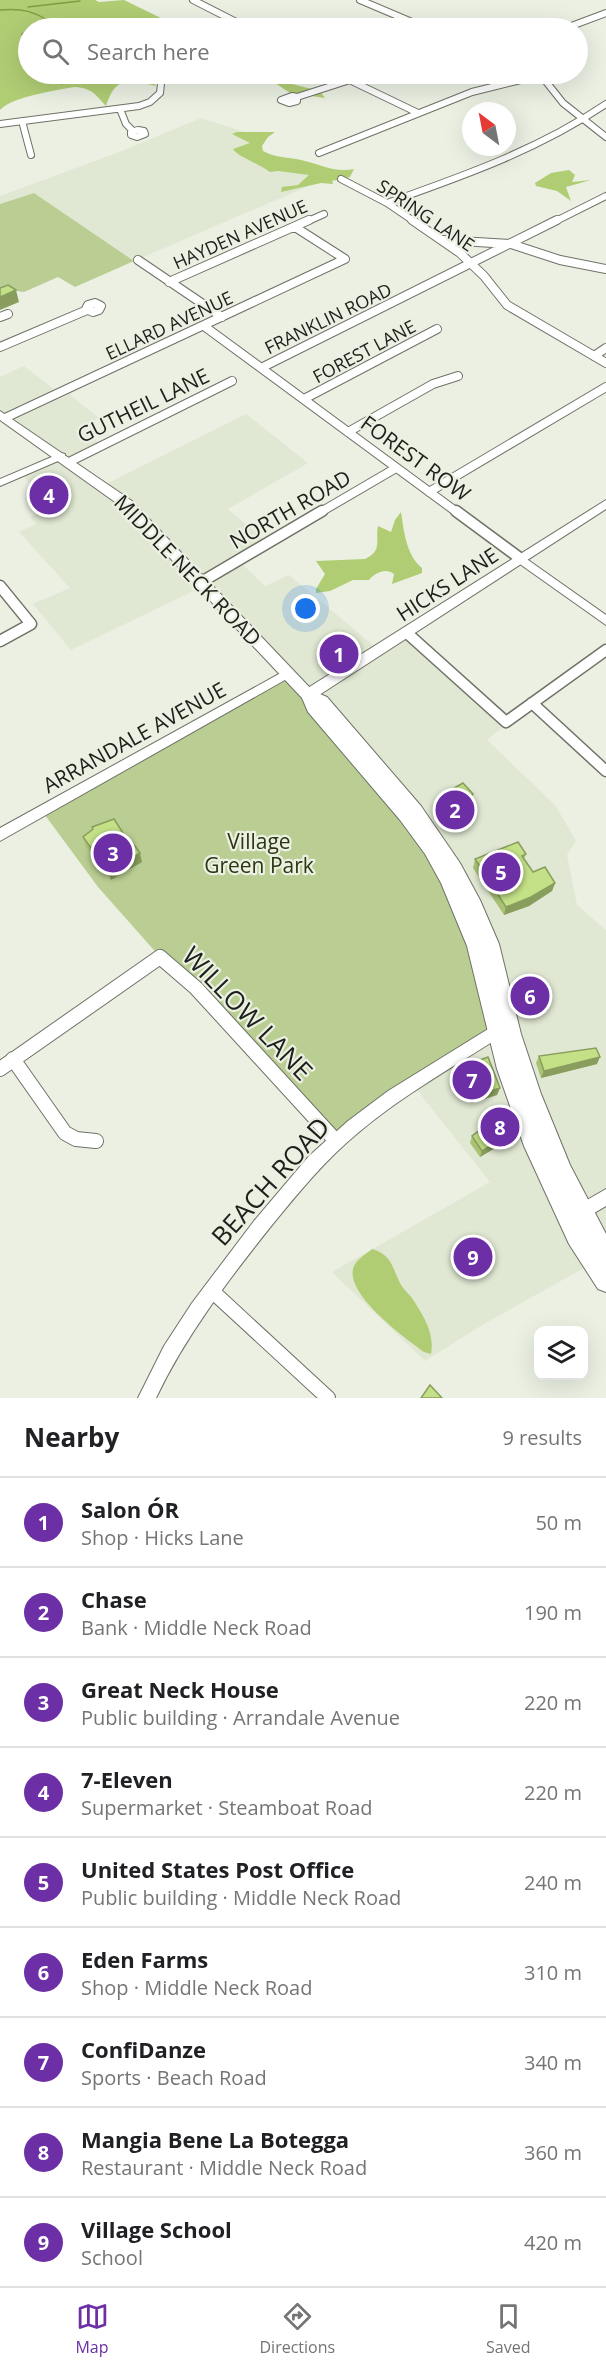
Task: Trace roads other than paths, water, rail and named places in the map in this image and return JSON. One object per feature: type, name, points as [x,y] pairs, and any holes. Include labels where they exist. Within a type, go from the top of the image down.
[{"type":"main road","name":"MIDDLE NECK ROAD","points":[[2,416],[127,504],[203,581],[308,694],[313,708],[386,790],[431,849],[448,880],[474,939],[502,1027],[506,1069],[534,1146],[574,1215],[606,1252]]},
{"type":"main road","name":"HICKS LANE","points":[[308,694],[606,504]]},
{"type":"main road","name":"MIDDLE NECK ROAD","points":[[574,1215],[576,1237],[606,1281]]},
{"type":"street","points":[[193,0],[228,18]]},
{"type":"street","points":[[365,1],[403,18]]},
{"type":"street","points":[[588,20],[606,13]]},
{"type":"street","points":[[0,124],[145,104],[158,96],[162,90],[162,84]]},
{"type":"street","points":[[297,97],[338,84]]},
{"type":"street","points":[[358,84],[418,113]]},
{"type":"street","points":[[319,153],[482,88],[499,84]]},
{"type":"street","points":[[547,84],[562,104],[606,137]]},
{"type":"street","points":[[387,203],[523,153],[583,121],[606,104]]},
{"type":"street","points":[[120,109],[126,124],[133,131]]},
{"type":"street","points":[[22,121],[31,155]]},
{"type":"street","name":"SPRING LANE","points":[[341,179],[387,203],[443,240],[471,263],[507,305],[606,363]]},
{"type":"street","name":"FRANKLIN ROAD","points":[[261,368],[606,196]]},
{"type":"street","name":"HAYDEN AVENUE","points":[[169,282],[324,214]]},
{"type":"street","name":"ELLARD AVENUE","points":[[2,416],[204,326],[345,259],[295,227]]},
{"type":"street","points":[[443,240],[511,244],[560,260],[606,269]]},
{"type":"street","points":[[138,260],[222,317]]},
{"type":"street","points":[[0,347],[87,310]]},
{"type":"street","name":"FOREST ROW","points":[[204,326],[606,621]]},
{"type":"street","name":"FOREST LANE","points":[[304,399],[437,329]]},
{"type":"street","points":[[594,356],[606,348]]},
{"type":"street","points":[[348,432],[432,384],[458,376]]},
{"type":"street","name":"GUTHEIL LANE","points":[[65,459],[232,381]]},
{"type":"street","points":[[429,492],[606,387]]},
{"type":"street","points":[[0,483],[65,459]]},
{"type":"street","name":"NORTH ROAD","points":[[203,581],[396,468]]},
{"type":"street","points":[[0,586],[32,624],[0,641]]},
{"type":"street","points":[[407,633],[506,722],[606,650]]},
{"type":"street","name":"ARRANDALE AVENUE","points":[[0,835],[288,673]]},
{"type":"street","points":[[532,703],[606,771]]},
{"type":"street","name":"WILLOW LANE","points":[[0,1069],[160,957],[196,987],[336,1141]]},
{"type":"street","name":"BEACH ROAD","points":[[147,1398],[164,1363],[211,1290],[294,1185],[336,1141],[395,1097],[502,1027]]},
{"type":"street","points":[[13,1059],[65,1133],[76,1139],[96,1141]]},
{"type":"street","points":[[574,1215],[606,1197]]},
{"type":"street","points":[[211,1290],[328,1398]]},
{"type":"waterway","points":[[28,7],[80,1]]},
{"type":"waterway","points":[[0,10],[22,10],[43,18]]},
{"type":"place","name":"7-Eleven","points":[[49,495]]},
{"type":"place","name":"Salon ÓR","points":[[339,654]]},
{"type":"place","name":"Chase","points":[[455,810]]},
{"type":"place","name":"Great Neck House","points":[[113,853]]},
{"type":"place","name":"United States Post Office","points":[[501,872]]},
{"type":"place","name":"Eden Farms","points":[[530,996]]},
{"type":"place","name":"ConfiDanze","points":[[472,1080]]},
{"type":"place","name":"Mangia Bene La Botegga","points":[[500,1127]]},
{"type":"place","name":"Village School","points":[[473,1257]]},
{"type":"park label","name":"Village Green Park","points":[[259,853]]}]
